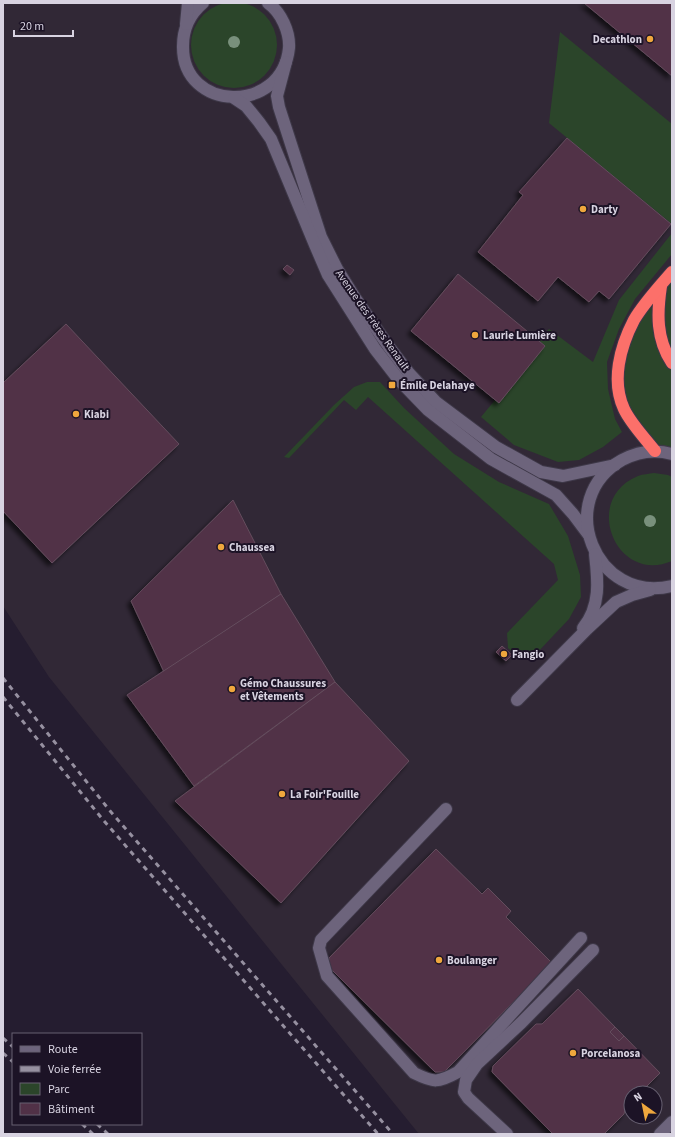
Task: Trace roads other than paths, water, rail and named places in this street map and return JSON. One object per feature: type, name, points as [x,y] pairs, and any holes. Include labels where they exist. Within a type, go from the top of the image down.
[{"type":"highway","points":[[655,451],[627,415],[617,385],[618,369],[627,337],[634,320],[645,304],[672,272]]},
{"type":"highway","points":[[661,286],[658,308],[659,330],[663,346],[672,363]]},
{"type":"street","points":[[186,27],[188,3]]},
{"type":"street","points":[[203,3],[193,14],[183,36],[183,53],[186,65],[193,77],[201,86],[212,93],[225,97],[234,98],[254,95],[268,87],[278,77],[286,62]]},
{"type":"street","name":"Avenue des Frères Renault","points":[[268,3],[281,18],[287,33],[289,48],[277,96],[279,107],[321,237],[337,269],[389,347],[408,372],[436,402],[496,447],[541,472],[563,476],[615,465]]},
{"type":"street","name":"Avenue des Frères Renault","points":[[234,98],[246,106],[271,138],[314,245],[328,275],[375,349],[399,380],[428,410],[491,459],[556,495],[588,534]]},
{"type":"street","points":[[560,657],[588,622],[598,595],[595,554],[588,534],[587,520],[590,499],[600,480],[615,465],[634,455],[655,451],[672,454]]},
{"type":"street","points":[[595,554],[604,566],[620,579],[634,585],[655,588]]},
{"type":"street","points":[[518,700],[587,629],[616,602],[655,588],[672,586]]},
{"type":"street","points":[[446,808],[321,940],[319,948],[327,976],[414,1073],[430,1081],[444,1080],[458,1072],[581,938]]},
{"type":"street","points":[[507,1134],[468,1098],[464,1092],[466,1080],[477,1064],[521,1023],[593,950]]},
{"type":"street","points":[[660,1134],[672,1122]]},
{"type":"railway","points":[[3,678],[111,812],[393,1134]]},
{"type":"railway","points":[[3,697],[104,821],[378,1134]]},
{"type":"railway","points":[[3,1038],[12,1046]]},
{"type":"railway","points":[[3,1053],[12,1061]]},
{"type":"railway","points":[[83,1125],[93,1134]]},
{"type":"railway","points":[[98,1125],[108,1134]]},
{"type":"place","name":"Decathlon","points":[[650,39]]},
{"type":"place","name":"Darty","points":[[583,209]]},
{"type":"place","name":"Laurie Lumière","points":[[475,335]]},
{"type":"place","name":"Émile Delahaye","points":[[392,385]]},
{"type":"place","name":"Kiabi","points":[[76,414]]},
{"type":"place","name":"Chaussea","points":[[221,547]]},
{"type":"place","name":"Fangio","points":[[504,654]]},
{"type":"place","name":"Gémo Chaussures et Vêtements","points":[[232,689]]},
{"type":"place","name":"La Foir'Fouille","points":[[282,794]]},
{"type":"place","name":"Boulanger","points":[[439,960]]},
{"type":"place","name":"Porcelanosa","points":[[573,1053]]}]
